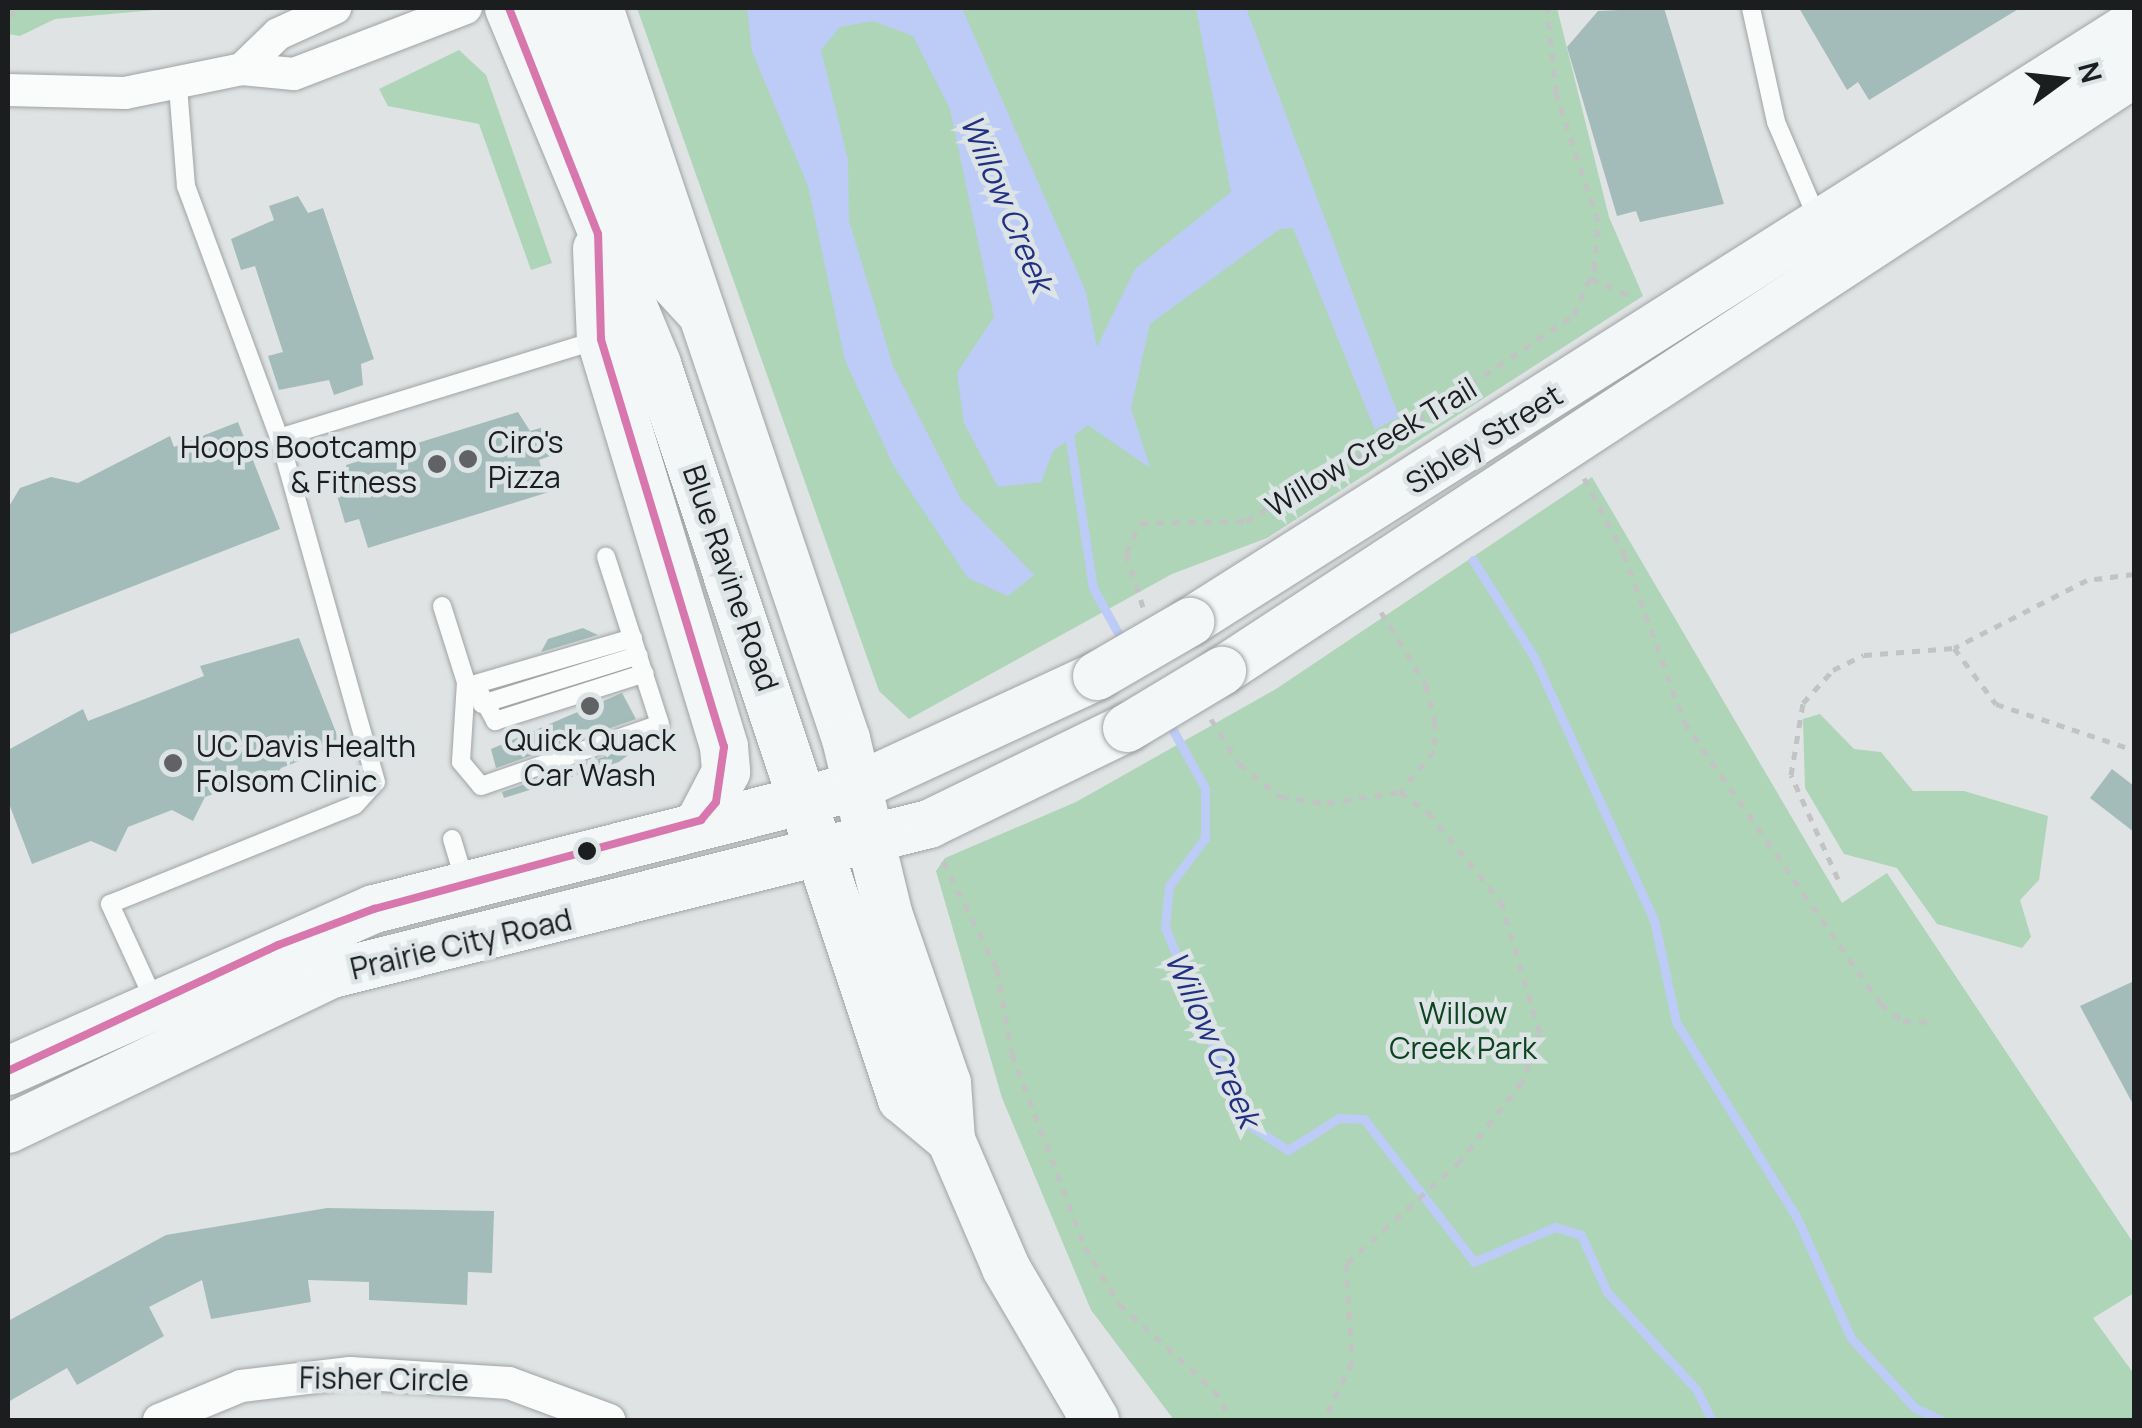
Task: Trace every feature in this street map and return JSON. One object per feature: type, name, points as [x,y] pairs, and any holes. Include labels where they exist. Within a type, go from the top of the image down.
[{"type":"main road","points":[[509,8],[598,234],[621,332],[698,570],[726,772],[701,820]]},
{"type":"main road","points":[[556,8],[646,253],[711,323]]},
{"type":"main road","name":"Blue Ravine Road","points":[[599,8],[711,323],[859,786],[871,840],[946,1083],[951,1140],[1006,1268],[1095,1420]]},
{"type":"main road","name":"Sibley Street","points":[[806,801],[859,786],[1097,676],[1172,624],[2134,24]]},
{"type":"main road","name":"Sibley Street","points":[[822,854],[992,797],[1127,728],[1214,691],[1361,579],[2134,73]]},
{"type":"main road","name":"Blue Ravine Road","points":[[621,332],[698,570],[806,801],[902,1100],[951,1140]]},
{"type":"main road","name":"Prairie City Road","points":[[8,1071],[278,945],[465,884],[701,820],[806,801]]},
{"type":"main road","name":"Prairie City Road","points":[[8,1129],[332,974],[822,854]]},
{"type":"street","points":[[242,69],[278,34],[335,8]]},
{"type":"street","points":[[8,90],[178,87],[242,69],[326,66],[466,8]]},
{"type":"street","name":"Fisher Circle","points":[[159,1420],[241,1386],[350,1373],[508,1382],[609,1420]]},
{"type":"lane","points":[[1751,8],[1776,122],[1820,223]]},
{"type":"lane","points":[[2131,8],[2134,15]]},
{"type":"lane","points":[[155,1002],[110,904],[356,805],[376,782],[279,438],[186,186],[178,87]]},
{"type":"lane","points":[[279,438],[621,332]]},
{"type":"lane","points":[[475,691],[459,750],[468,780],[482,786],[656,728],[639,656],[606,557]]},
{"type":"lane","points":[[442,606],[475,691],[500,720],[639,656]]},
{"type":"lane","points":[[475,691],[639,656]]},
{"type":"lane","points":[[452,840],[465,884]]},
{"type":"path","points":[[8,16],[22,8]]},
{"type":"path","name":"Willow Creek Trail","points":[[1172,624],[1126,553],[1140,524],[1230,526],[1308,490],[1557,332],[1591,278],[1598,221],[1556,93],[1547,8]]},
{"type":"path","points":[[1591,278],[1639,306]]},
{"type":"path","points":[[1560,449],[1607,513],[1684,722],[1881,1004],[1903,1021],[1928,1022]]},
{"type":"path","points":[[1838,880],[1791,774],[1803,703],[1833,670],[1864,655],[1954,648],[2088,580],[2134,574]]},
{"type":"path","points":[[1214,691],[1238,764],[1281,797],[1327,803],[1400,792],[1434,751],[1435,721],[1410,654],[1361,579]]},
{"type":"path","points":[[1954,648],[1996,704],[2134,750]]},
{"type":"path","points":[[1324,1420],[1352,1362],[1340,1279],[1354,1252],[1442,1179],[1522,1082],[1540,1034],[1501,902],[1428,812],[1400,792]]},
{"type":"path","points":[[940,853],[997,969],[1012,1054],[1085,1247],[1119,1304],[1214,1390],[1232,1420]]},
{"type":"green space","points":[[8,8],[177,8],[55,19],[20,36],[8,34]]},
{"type":"green space","points":[[637,8],[1557,8],[1609,217],[1643,296],[1267,538],[1172,574],[909,719],[879,691]]},
{"type":"green space","points":[[459,50],[486,75],[552,263],[531,270],[479,124],[388,106],[379,89]]},
{"type":"green space","name":"Willow Creek Park","points":[[1592,477],[1842,903],[1887,873],[2134,1244],[2134,1293],[2093,1318],[2134,1374],[2134,1420],[1174,1420],[1091,1310],[1002,1098],[936,871],[945,858],[1076,802],[1276,689]]},
{"type":"green space","points":[[1820,714],[1854,749],[1881,752],[1913,791],[1964,791],[2048,816],[2039,880],[2020,900],[2031,937],[2022,948],[1937,924],[1897,868],[1844,854],[1805,788],[1803,719]]},
{"type":"water","points":[[747,8],[962,8],[1086,292],[1097,347],[1135,269],[1231,192],[1196,8],[1246,8],[1399,417],[1375,430],[1293,228],[1280,229],[1150,324],[1131,408],[1150,468],[1088,425],[1053,451],[1041,482],[998,487],[964,423],[957,373],[994,317],[950,109],[913,36],[873,21],[840,27],[821,50],[848,160],[849,221],[893,366],[961,499],[1034,575],[1008,596],[968,578],[893,465],[845,360],[808,186],[752,51]]},
{"type":"building","points":[[1664,8],[1724,204],[1640,222],[1636,211],[1617,216],[1567,47],[1598,11]]},
{"type":"building","points":[[1799,8],[2020,8],[1869,100],[1858,82],[1847,90]]},
{"type":"building","points":[[298,196],[308,213],[323,208],[374,359],[361,364],[363,385],[334,395],[329,380],[279,390],[268,356],[283,352],[255,266],[241,270],[231,239],[274,220],[269,206]]},
{"type":"building","points":[[518,412],[530,431],[544,427],[553,455],[539,460],[549,492],[368,548],[359,519],[345,523],[335,489],[347,486],[346,465]]},
{"type":"building","points":[[238,422],[280,529],[8,635],[8,508],[20,488],[51,477],[78,483],[170,436],[174,447]]},
{"type":"building","points":[[583,628],[598,635],[541,652],[548,639]]},
{"type":"building","points":[[299,638],[341,745],[281,768],[270,791],[248,781],[205,797],[193,821],[172,810],[128,827],[116,852],[91,841],[32,864],[8,801],[8,750],[83,709],[88,721],[204,676],[200,666]]},
{"type":"building","points":[[622,693],[636,719],[496,768],[491,749]]},
{"type":"building","points":[[644,743],[619,762],[504,798],[502,792]]},
{"type":"building","points":[[2112,769],[2134,786],[2134,832],[2090,798]]},
{"type":"building","points":[[2134,981],[2134,1106],[2080,1006]]},
{"type":"building","points":[[327,1208],[494,1211],[492,1273],[468,1272],[467,1305],[369,1300],[369,1282],[308,1280],[311,1302],[211,1319],[202,1280],[149,1307],[164,1336],[77,1385],[67,1368],[8,1402],[8,1321],[166,1235]]},
{"type":"waterway","name":"Willow Creek","points":[[1068,427],[1093,588],[1123,642]]},
{"type":"waterway","points":[[1473,560],[1534,657],[1654,920],[1676,1022],[1797,1218],[1851,1338],[1915,1408],[1941,1420]]},
{"type":"waterway","name":"Willow Creek","points":[[1168,721],[1205,788],[1205,838],[1169,886],[1165,927],[1243,1121],[1288,1150],[1339,1118],[1364,1119],[1474,1262],[1555,1227],[1581,1235],[1607,1292],[1696,1389],[1712,1420]]},
{"type":"transit line","points":[[8,1071],[278,945],[374,909],[701,820],[716,802],[724,747],[601,339],[598,234],[509,8]]},
{"type":"place","name":"Ciro's Pizza","points":[[468,459]]},
{"type":"place","name":"Hoops Bootcamp & Fitness","points":[[437,464]]},
{"type":"place","name":"Quick Quack Car Wash","points":[[590,706]]},
{"type":"place","name":"UC Davis Health Folsom Clinic","points":[[173,763]]}]
